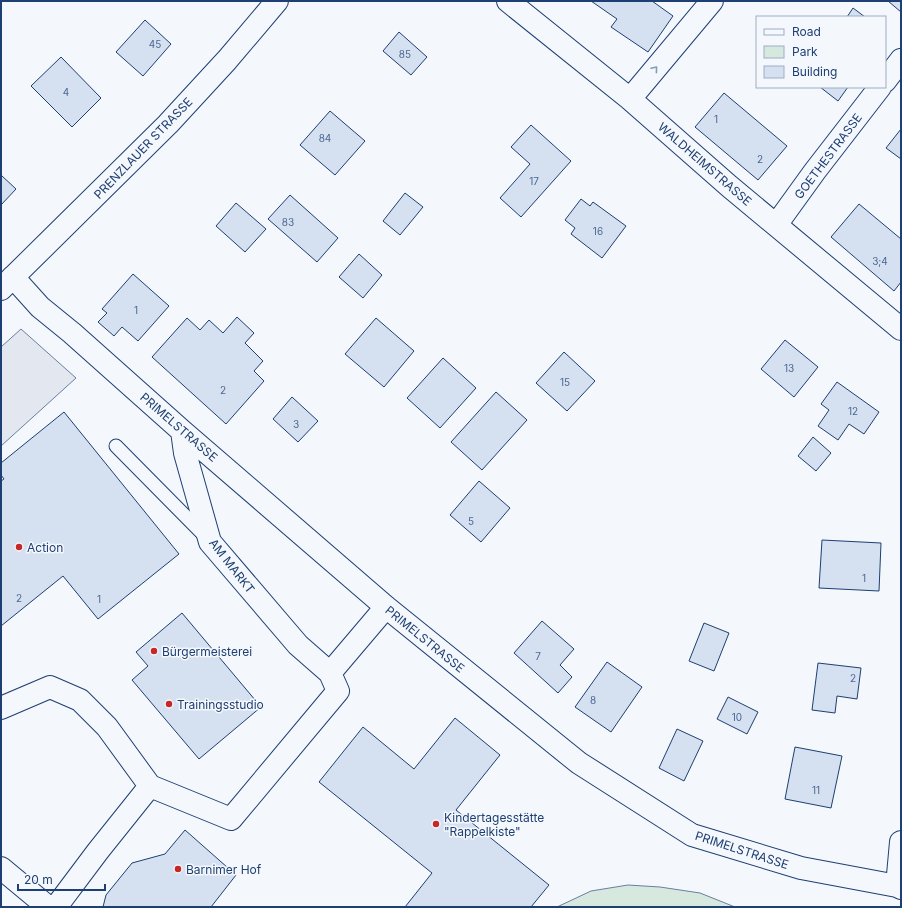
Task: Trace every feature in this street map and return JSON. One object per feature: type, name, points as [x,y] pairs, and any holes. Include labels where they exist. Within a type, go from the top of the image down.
[{"type":"street","name":"PRENZLAUER STRASSE","points":[[7,283],[168,124],[227,60],[278,1]]},
{"type":"street","name":"WALDHEIMSTRASSE","points":[[508,1],[630,99],[730,186],[901,329]]},
{"type":"street","points":[[630,99],[712,1]]},
{"type":"street","points":[[886,80],[901,60]]},
{"type":"street","name":"GOETHESTRASSE","points":[[776,225],[815,171],[879,88]]},
{"type":"street","name":"PRIMELSTRASSE","points":[[7,283],[40,306],[72,332],[182,431],[386,607],[579,763],[692,835],[801,868],[899,887]]},
{"type":"street","name":"AM MARKT","points":[[150,786],[231,819],[338,691],[330,674],[298,645],[210,542],[185,453],[182,431]]},
{"type":"street","points":[[330,674],[386,607]]},
{"type":"street","points":[[1,708],[50,687],[80,700],[107,727],[150,786],[56,907]]},
{"type":"street","points":[[899,887],[901,842]]},
{"type":"street","points":[[1,868],[48,907]]},
{"type":"lane","points":[[116,446],[210,542]]},
{"type":"green space","points":[[628,885],[660,887],[700,893],[735,907],[557,907],[591,891]]},
{"type":"shaded area","points":[[21,329],[76,378],[1,446],[1,347]]},
{"type":"building","points":[[591,1],[652,1],[673,16],[648,52],[611,27],[617,19]]},
{"type":"building","points":[[888,1],[901,1],[901,12]]},
{"type":"building","points":[[853,8],[864,16],[848,16]]},
{"type":"building","points":[[145,20],[171,44],[143,76],[116,52]]},
{"type":"building","points":[[399,32],[427,57],[411,75],[383,51]]},
{"type":"building","points":[[61,57],[101,98],[72,127],[31,86]]},
{"type":"building","points":[[821,88],[847,88],[838,101]]},
{"type":"building","points":[[724,93],[787,146],[758,180],[695,127]]},
{"type":"building","points":[[330,111],[365,141],[335,175],[300,145]]},
{"type":"building","points":[[531,125],[571,161],[521,217],[500,198],[530,164],[511,147]]},
{"type":"building","points":[[901,129],[901,159],[886,148]]},
{"type":"building","points":[[1,175],[16,189],[1,205]]},
{"type":"building","points":[[405,193],[423,207],[400,235],[383,221]]},
{"type":"building","points":[[290,195],[338,238],[317,262],[268,219]]},
{"type":"building","points":[[581,199],[590,206],[593,202],[626,226],[602,258],[571,234],[575,228],[565,220]]},
{"type":"building","points":[[236,203],[266,229],[245,252],[216,226]]},
{"type":"building","points":[[859,204],[901,239],[901,282],[894,291],[831,237]]},
{"type":"building","points":[[359,254],[382,275],[363,298],[339,277]]},
{"type":"building","points":[[133,274],[169,306],[138,341],[122,327],[114,336],[98,322],[107,313],[102,309]]},
{"type":"building","points":[[237,317],[254,333],[245,343],[263,361],[254,371],[264,381],[226,424],[152,357],[187,318],[200,330],[209,320],[223,333]]},
{"type":"building","points":[[376,318],[414,351],[384,387],[345,354]]},
{"type":"building","points":[[785,340],[818,367],[794,397],[761,369]]},
{"type":"building","points":[[564,352],[595,381],[567,411],[536,383]]},
{"type":"building","points":[[443,358],[476,388],[440,428],[407,398]]},
{"type":"building","points":[[837,382],[879,412],[864,434],[849,424],[838,440],[818,426],[829,410],[821,404]]},
{"type":"building","points":[[496,392],[527,420],[482,470],[451,442]]},
{"type":"building","points":[[292,397],[318,421],[298,442],[273,419]]},
{"type":"building","points":[[64,412],[179,554],[98,619],[63,576],[1,626],[1,481],[4,479],[1,475],[1,463]]},
{"type":"building","points":[[813,437],[831,453],[816,471],[798,456]]},
{"type":"building","points":[[479,481],[510,508],[481,542],[450,515]]},
{"type":"building","points":[[822,540],[881,543],[879,591],[819,588]]},
{"type":"building","points":[[182,613],[261,707],[199,759],[132,680],[148,666],[136,652]]},
{"type":"building","points":[[542,621],[574,649],[560,665],[572,677],[558,693],[514,653]]},
{"type":"building","points":[[704,623],[729,633],[714,671],[689,661]]},
{"type":"building","points":[[607,662],[642,687],[611,732],[575,707]]},
{"type":"building","points":[[818,663],[861,668],[857,699],[837,696],[835,713],[812,710]]},
{"type":"building","points":[[728,697],[758,712],[747,734],[717,719]]},
{"type":"building","points":[[455,718],[500,755],[456,810],[549,885],[531,907],[405,907],[432,873],[319,782],[363,727],[414,769]]},
{"type":"building","points":[[677,729],[703,741],[684,781],[659,768]]},
{"type":"building","points":[[795,747],[842,756],[831,808],[785,799]]},
{"type":"building","name":"Barnimer Hof","points":[[185,830],[236,875],[211,907],[103,907],[106,895],[132,863],[165,854]]},
{"type":"place","name":"Action","points":[[19,547]]},
{"type":"place","name":"Bürgermeisterei","points":[[154,651]]},
{"type":"place","name":"Trainingsstudio","points":[[169,704]]},
{"type":"place","name":"Kindertagesstätte \"Rappelkiste\"","points":[[436,824]]},
{"type":"place","name":"Barnimer Hof","points":[[178,869]]}]
